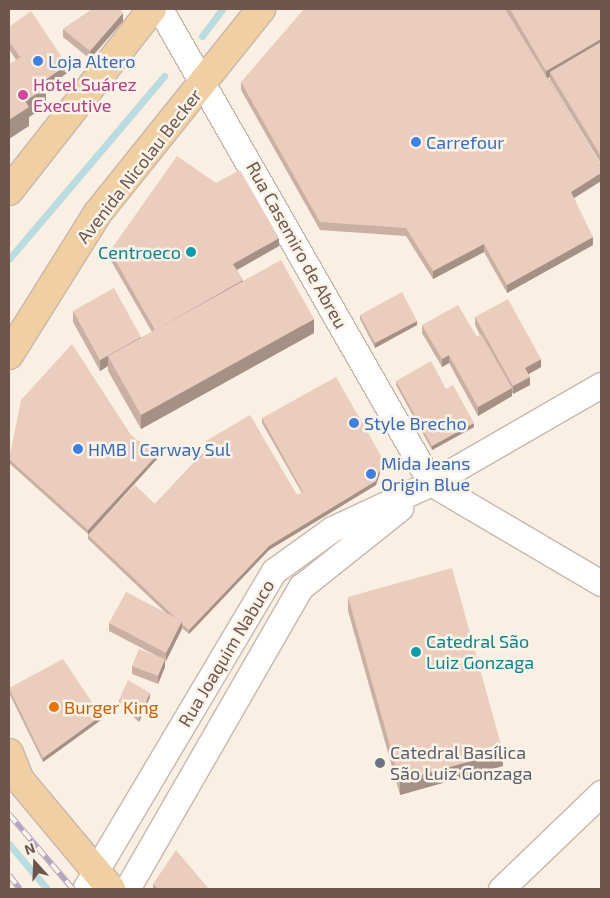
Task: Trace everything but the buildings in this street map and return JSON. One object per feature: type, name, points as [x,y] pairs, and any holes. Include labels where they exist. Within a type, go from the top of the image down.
[{"type":"main road","points":[[9,191],[152,9]]},
{"type":"main road","name":"Avenida Nicolau Becker","points":[[9,355],[17,335],[97,214],[205,82],[261,9]]},
{"type":"main road","points":[[9,753],[20,780],[98,883]]},
{"type":"street","name":"Rua Casemiro de Abreu","points":[[160,9],[205,82],[431,484]]},
{"type":"street","name":"Rua Joaquim Nabuco","points":[[98,883],[274,571],[332,529],[431,484],[601,385]]},
{"type":"street","name":"Rua Joaquim Nabuco","points":[[127,889],[301,587],[431,484]]},
{"type":"street","points":[[431,484],[601,583]]},
{"type":"street","points":[[501,889],[601,793]]},
{"type":"waterway","points":[[202,36],[222,9]]},
{"type":"waterway","points":[[9,259],[164,76]]},
{"type":"waterway","points":[[9,844],[47,889]]},
{"type":"railway","points":[[9,814],[73,889]]},
{"type":"railway","points":[[9,875],[20,889]]},
{"type":"place","name":"Loja Altero","points":[[38,61]]},
{"type":"place","name":"Hotel Suárez Executive","points":[[23,95]]},
{"type":"place","name":"Carrefour","points":[[416,142]]},
{"type":"place","name":"Centroeco","points":[[191,252]]},
{"type":"place","name":"Style Brecho","points":[[354,423]]},
{"type":"place","name":"HMB | Carway Sul","points":[[78,449]]},
{"type":"place","name":"Mida Jeans Origin Blue","points":[[371,474]]},
{"type":"place","name":"Catedral São Luiz Gonzaga","points":[[416,652]]},
{"type":"place","name":"Burger King","points":[[54,707]]},
{"type":"place","name":"Catedral Basílica São Luiz Gonzaga","points":[[380,763]]}]
